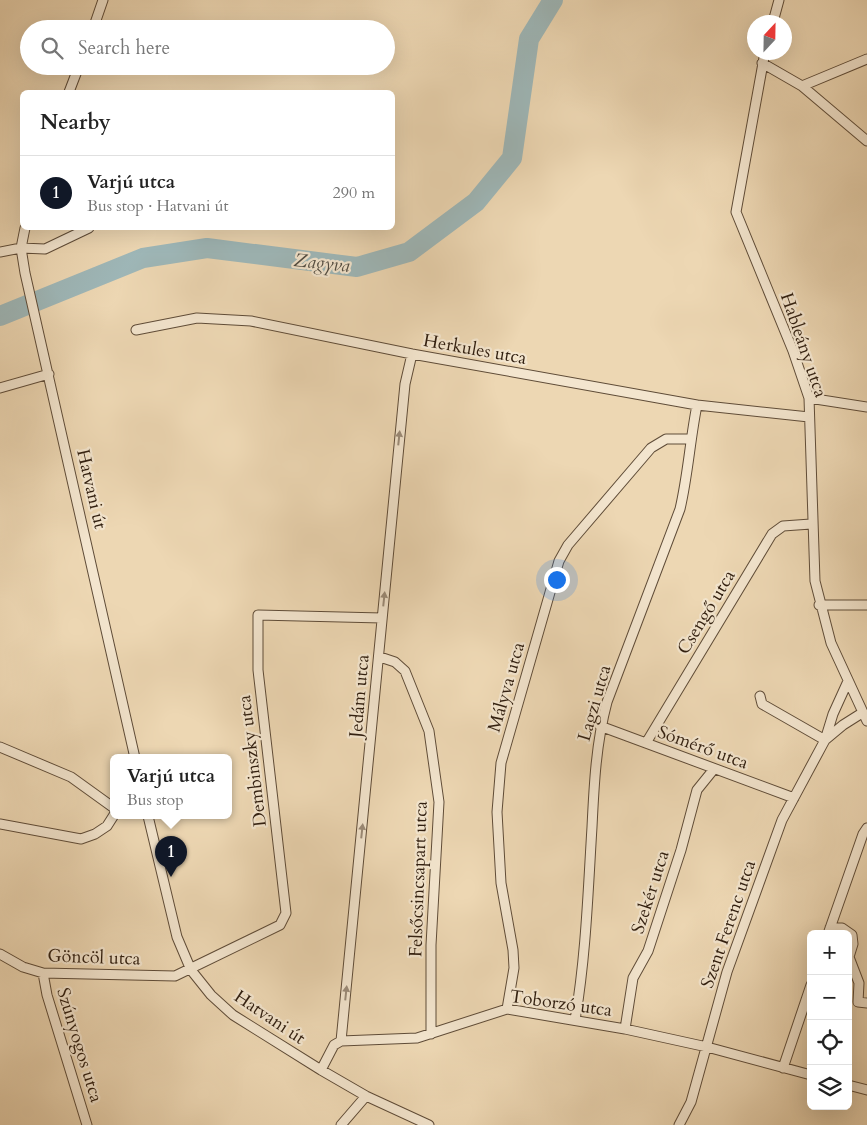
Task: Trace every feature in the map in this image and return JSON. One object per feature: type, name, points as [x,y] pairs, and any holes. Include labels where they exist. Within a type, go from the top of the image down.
[{"type":"street","points":[[96,20],[103,0]]},
{"type":"street","points":[[775,15],[779,0]]},
{"type":"street","points":[[802,86],[867,59]]},
{"type":"street","name":"Hableány utca","points":[[763,60],[736,212],[793,351],[808,398],[811,524],[815,581],[831,643],[865,717]]},
{"type":"street","points":[[762,63],[802,86],[867,141]]},
{"type":"street","points":[[70,90],[76,75]]},
{"type":"street","name":"Hatvani út","points":[[25,230],[22,248],[25,272],[134,754]]},
{"type":"street","points":[[0,252],[22,248],[45,249],[85,230]]},
{"type":"street","name":"Herkules utca","points":[[136,330],[197,318],[251,321],[412,354],[698,405],[809,417]]},
{"type":"street","name":"Jedám utca","points":[[341,1041],[380,657],[382,618],[405,384],[412,354]]},
{"type":"street","points":[[0,388],[49,374]]},
{"type":"street","points":[[808,398],[867,407]]},
{"type":"street","name":"Lagzi utca","points":[[575,1020],[583,976],[595,763],[600,726],[607,702],[680,509],[685,487],[690,439],[698,405]]},
{"type":"street","name":"Mályva utca","points":[[507,1009],[514,968],[513,950],[501,883],[497,812],[501,763],[559,561],[568,545],[651,448],[666,439],[690,439]]},
{"type":"street","name":"Csengő utca","points":[[646,743],[772,534],[783,526],[811,524]]},
{"type":"street","points":[[820,605],[867,605]]},
{"type":"street","name":"Dembinszky utca","points":[[191,970],[280,926],[286,914],[258,670],[258,615],[382,618]]},
{"type":"street","name":"Felsőcsincsapart utca","points":[[380,657],[394,662],[406,671],[429,731],[439,802],[431,945],[431,1034]]},
{"type":"street","name":"Szent Ferenc utca","points":[[679,1125],[691,1102],[727,972],[782,820],[825,740],[832,714],[848,681]]},
{"type":"street","points":[[760,696],[762,704],[825,740]]},
{"type":"street","name":"Szent Ferenc utca","points":[[825,740],[843,725],[865,717]]},
{"type":"street","name":"Sómérő utca","points":[[600,726],[794,798]]},
{"type":"street","points":[[0,747],[71,777],[110,805]]},
{"type":"street","name":"Szekér utca","points":[[625,1029],[634,978],[648,951],[681,850],[697,790],[714,769]]},
{"type":"street","points":[[0,824],[81,839],[95,834],[107,826],[111,819]]},
{"type":"street","name":"Hatvani út","points":[[149,819],[177,938],[191,970],[211,995],[233,1015],[321,1070],[366,1096],[429,1125]]},
{"type":"street","points":[[829,930],[862,834],[867,828]]},
{"type":"street","name":"Göncöl utca","points":[[0,954],[23,967],[43,973],[175,976],[191,970]]},
{"type":"street","points":[[852,966],[858,983],[858,1002],[867,1003]]},
{"type":"street","name":"Szúnyogos utca","points":[[43,973],[47,995],[87,1125]]},
{"type":"street","points":[[783,1068],[807,997]]},
{"type":"street","name":"Toborzó utca","points":[[341,1041],[390,1041],[417,1038],[507,1009],[625,1029],[707,1047],[807,1074]]},
{"type":"street","points":[[321,1070],[334,1046],[341,1041]]},
{"type":"street","points":[[852,1086],[867,1090]]},
{"type":"street","points":[[341,1125],[366,1096]]},
{"type":"waterway","name":"Zagyva","points":[[0,316],[143,258],[207,248],[357,267],[409,252],[476,202],[512,158],[529,39],[553,0]]},
{"type":"place","name":"Varjú utca","points":[[171,877]]}]
